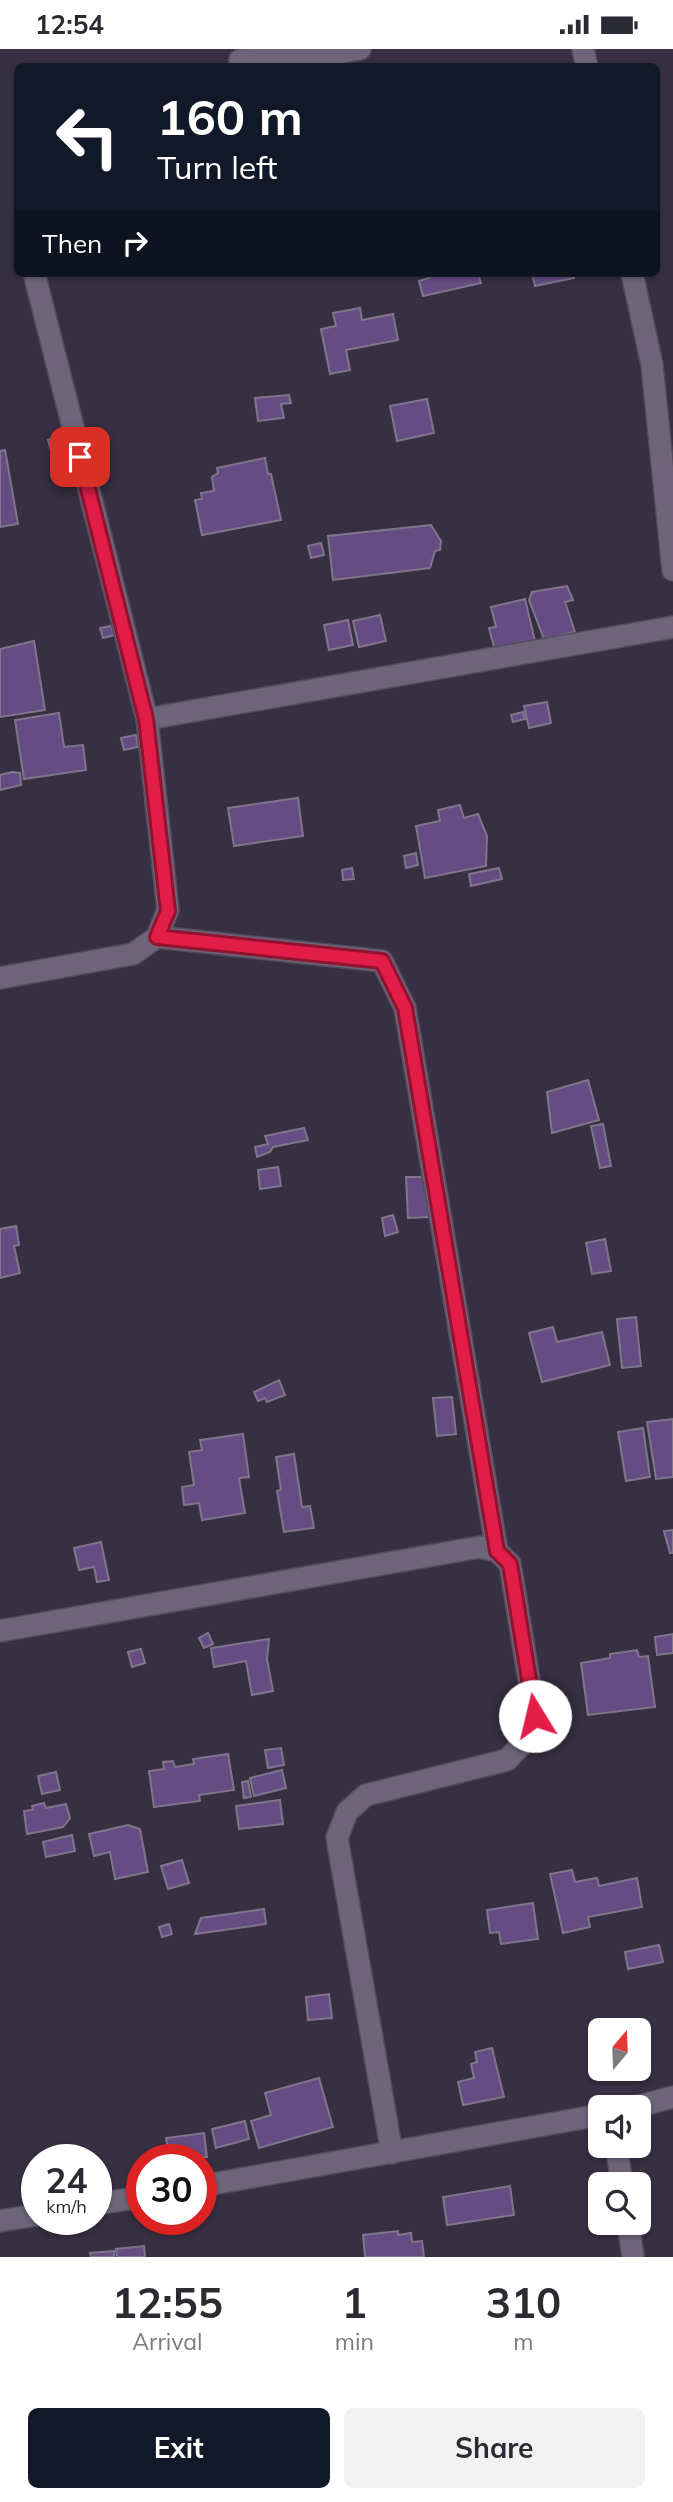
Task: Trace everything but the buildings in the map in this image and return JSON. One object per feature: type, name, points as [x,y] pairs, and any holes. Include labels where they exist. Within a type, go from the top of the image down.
[{"type":"street","points":[[240,60],[316,57],[360,49]]},
{"type":"street","points":[[0,978],[133,954],[157,937],[168,911],[146,719],[35,277]]},
{"type":"street","points":[[633,277],[652,365],[673,570]]},
{"type":"street","points":[[652,365],[673,359]]},
{"type":"street","points":[[146,719],[673,627]]},
{"type":"street","points":[[157,937],[382,961],[405,1008],[497,1551]]},
{"type":"street","points":[[0,1631],[480,1548],[497,1551],[510,1564],[535,1716],[528,1738],[507,1760],[366,1795],[347,1812],[337,1838],[392,2154]]},
{"type":"street","points":[[651,2103],[673,2097]]},
{"type":"street","points":[[217,2183],[588,2117]]},
{"type":"street","points":[[0,2221],[21,2218]]},
{"type":"street","points":[[630,2235],[633,2257]]},
{"type":"route","points":[[80,457],[146,719],[168,911],[157,937],[382,961],[405,1008],[497,1551],[510,1564],[535,1716]]}]
